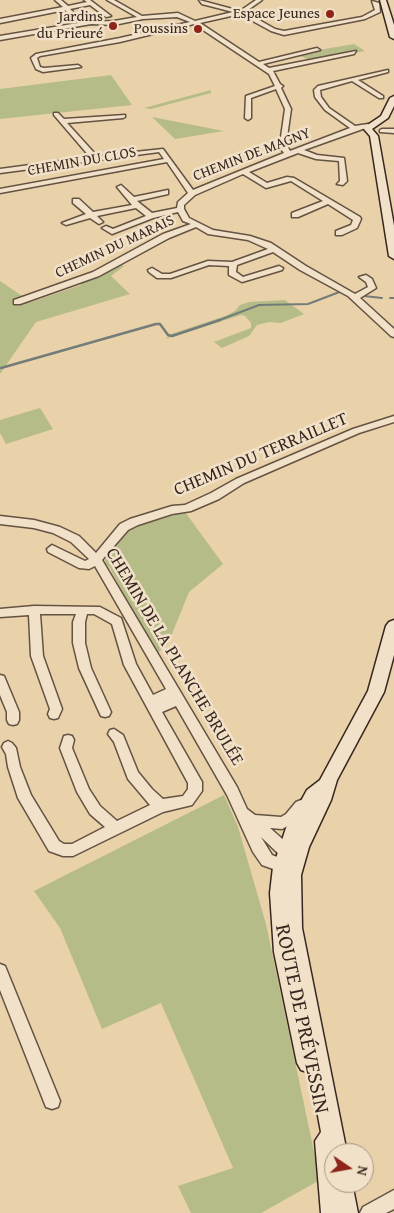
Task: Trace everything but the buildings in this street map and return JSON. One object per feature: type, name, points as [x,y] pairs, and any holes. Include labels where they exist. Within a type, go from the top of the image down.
[{"type":"main road","points":[[384,1],[394,37]]},
{"type":"main road","points":[[394,98],[379,126],[394,256]]},
{"type":"main road","name":"ROUTE DE PRÉVESSIN","points":[[333,1213],[328,1152],[291,992],[281,935],[279,900],[288,859],[307,805],[329,778],[376,692],[394,626]]},
{"type":"main road","name":"ROUTE DE PRÉVESSIN","points":[[329,778],[322,800],[306,831],[288,859],[292,928],[334,1143]]},
{"type":"main road","points":[[343,1193],[346,1213]]},
{"type":"street","points":[[58,0],[82,24]]},
{"type":"street","points":[[110,0],[141,17]]},
{"type":"street","points":[[202,0],[204,3],[241,12],[273,30],[291,32],[363,18],[378,11],[377,4],[374,2]]},
{"type":"street","points":[[78,67],[43,70],[38,68],[34,58],[241,12],[259,0]]},
{"type":"street","points":[[0,21],[32,18],[89,2],[108,16]]},
{"type":"street","points":[[22,8],[32,18]]},
{"type":"street","points":[[1,36],[82,24],[116,23],[141,17],[175,14],[194,23],[269,70],[280,86],[288,109],[283,147],[289,154]]},
{"type":"street","points":[[260,63],[317,50]]},
{"type":"street","points":[[269,70],[354,52]]},
{"type":"street","points":[[354,129],[327,109],[318,97],[316,86],[386,71]]},
{"type":"street","points":[[353,79],[380,97]]},
{"type":"street","points":[[248,118],[248,97],[280,86]]},
{"type":"street","name":"CHEMIN DU CLOS","points":[[56,114],[95,158]]},
{"type":"street","points":[[64,121],[123,116]]},
{"type":"street","name":"CHEMIN DE MAGNY","points":[[180,209],[181,204],[192,193],[242,171],[354,129],[379,126],[394,130]]},
{"type":"street","name":"CHEMIN DU CLOS","points":[[0,171],[158,149],[170,160]]},
{"type":"street","points":[[298,150],[316,157],[342,159]]},
{"type":"street","points":[[341,184],[344,181],[342,150]]},
{"type":"street","points":[[170,160],[177,175],[192,193]]},
{"type":"street","name":"CHEMIN DU CLOS","points":[[0,191],[170,160]]},
{"type":"street","points":[[242,171],[266,186],[292,179],[357,220],[354,226],[339,233]]},
{"type":"street","points":[[121,187],[134,203],[151,216]]},
{"type":"street","points":[[66,223],[165,192]]},
{"type":"street","points":[[76,201],[99,222]]},
{"type":"street","points":[[295,215],[326,202]]},
{"type":"street","points":[[106,228],[112,232],[151,216],[180,209],[186,219],[216,234],[256,239],[274,249],[356,297],[394,334]]},
{"type":"street","name":"CHEMIN DU MARAIS","points":[[17,302],[96,274],[166,236],[196,225]]},
{"type":"street","points":[[152,270],[160,276],[171,276],[208,263],[233,264],[274,249]]},
{"type":"street","points":[[233,264],[232,273],[242,280],[279,268]]},
{"type":"street","points":[[356,297],[372,288],[370,281],[363,277]]},
{"type":"street","name":"CHEMIN DU TERRAILLET","points":[[96,558],[124,527],[134,522],[172,510],[187,508],[215,496],[240,481],[356,431],[394,419]]},
{"type":"street","name":"CHEMIN DE LA PLANCHE BRULÉE","points":[[0,520],[26,523],[56,530],[75,539],[96,558],[249,818],[288,859]]},
{"type":"street","points":[[52,549],[84,565],[89,565],[96,558]]},
{"type":"street","points":[[34,610],[37,656],[56,709],[54,714]]},
{"type":"street","points":[[0,613],[34,610],[96,610],[117,621],[130,665],[196,782],[195,791],[187,801],[161,806],[73,850],[63,850],[54,846],[25,798],[16,774],[12,752],[8,747]]},
{"type":"street","points":[[83,610],[79,622],[79,644],[86,668],[105,712]]},
{"type":"street","points":[[0,680],[14,712],[13,720]]},
{"type":"street","points":[[154,705],[176,695]]},
{"type":"street","points":[[114,734],[119,739],[133,776],[161,806]]},
{"type":"street","points":[[68,740],[66,748],[84,792],[95,810],[116,828]]},
{"type":"street","points":[[249,818],[282,823],[291,818],[300,806],[307,805]]},
{"type":"street","name":"CHEMIN DE LA PLANCHE BRULÉE","points":[[249,818],[258,847],[267,860],[288,859]]},
{"type":"street","points":[[0,971],[52,1101]]},
{"type":"street","points":[[369,1213],[394,1199]]},
{"type":"green space","points":[[354,44],[365,51],[313,61],[295,54]]},
{"type":"green space","points":[[111,75],[132,105],[0,119],[0,89]]},
{"type":"green space","points":[[211,90],[211,93],[151,109],[144,108]]},
{"type":"green space","points":[[152,117],[224,131],[175,139]]},
{"type":"green space","points":[[112,260],[124,266],[111,276],[130,294],[36,322],[0,374],[0,281],[31,302],[81,285],[79,277],[96,270]]},
{"type":"green space","points":[[285,300],[304,314],[281,323],[269,322],[257,325],[249,336],[222,348],[214,342],[251,328],[251,323],[245,316],[241,315],[165,339],[171,334],[225,316],[235,311],[240,305],[249,302]]},
{"type":"green space","points":[[40,408],[53,429],[6,444],[0,433],[0,420]]},
{"type":"green space","points":[[185,512],[223,564],[189,592],[168,644],[154,656],[110,568],[104,563],[114,542],[129,528]]},
{"type":"green space","points":[[224,795],[238,827],[266,924],[320,1180],[261,1213],[191,1213],[178,1186],[233,1168],[161,1003],[102,1029],[60,928],[34,891]]},
{"type":"waterway","points":[[217,321],[259,305],[308,304],[342,291]]},
{"type":"waterway","points":[[364,296],[382,298]]},
{"type":"waterway","points":[[1,368],[156,324],[160,324],[168,335],[172,336],[217,321]]},
{"type":"place","name":"Espace Jeunes","points":[[330,14]]},
{"type":"place","name":"Jardins du Prieuré","points":[[113,26]]},
{"type":"place","name":"Poussins","points":[[198,29]]}]
